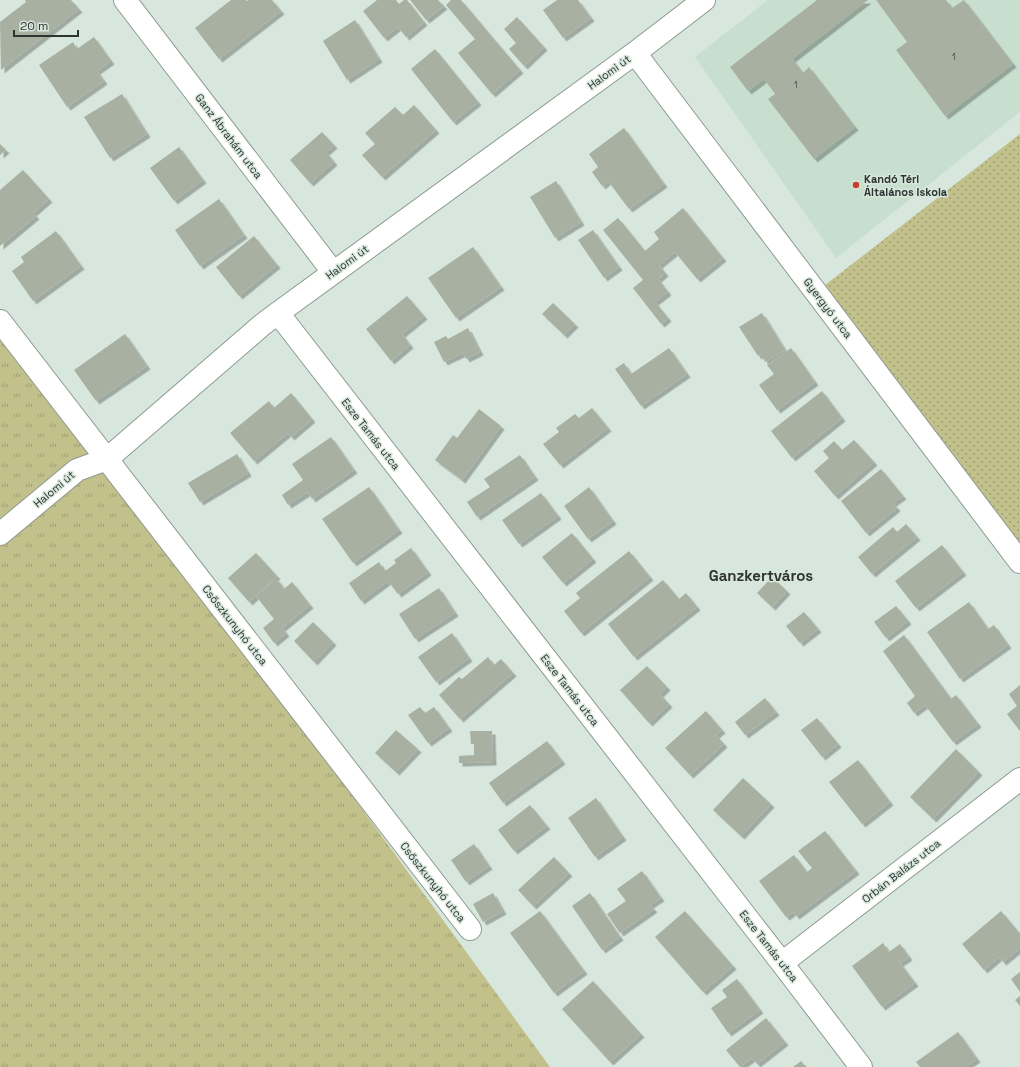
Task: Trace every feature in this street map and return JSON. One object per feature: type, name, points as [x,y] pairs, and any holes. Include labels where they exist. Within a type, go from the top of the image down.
[{"type":"street","name":"Ganz Ábrahám utca","points":[[125,0],[333,272]]},
{"type":"street","name":"Halomi út","points":[[0,534],[78,470],[107,459],[262,325],[635,53],[704,0]]},
{"type":"street","name":"Gyergyó utca","points":[[635,53],[1020,562]]},
{"type":"street","name":"Esze Tamás utca","points":[[278,313],[861,1067]]},
{"type":"street","name":"Csőszkunyhó utca","points":[[0,321],[470,929]]},
{"type":"street","name":"Orbán Balázs utca","points":[[782,963],[1020,779]]},
{"type":"shaded area","name":"Kandó Téri Általános Iskola","points":[[768,0],[1020,0],[1020,112],[836,258],[695,57]]},
{"type":"green space","points":[[1020,134],[1020,562],[816,292]]},
{"type":"green space","points":[[0,321],[107,459],[550,1067],[0,1067]]},
{"type":"building","points":[[25,0],[71,0],[79,9],[1,70],[0,22],[26,2]]},
{"type":"building","points":[[231,0],[272,0],[281,11],[219,59],[195,28]]},
{"type":"building","points":[[377,0],[396,0],[399,4],[404,0],[407,0],[424,22],[406,37],[398,27],[384,38],[363,11]]},
{"type":"building","points":[[410,0],[438,0],[444,6],[426,20]]},
{"type":"building","points":[[451,0],[461,0],[520,70],[492,94],[458,53],[475,39],[446,5]]},
{"type":"building","points":[[557,0],[578,0],[591,18],[563,38],[543,10]]},
{"type":"building","points":[[817,0],[868,0],[792,59],[803,73],[809,67],[855,127],[814,159],[768,99],[775,94],[764,79],[748,91],[730,67]]},
{"type":"building","points":[[876,0],[946,0],[952,8],[964,0],[1013,64],[945,116],[896,50],[907,42]]},
{"type":"building","points":[[517,17],[544,47],[524,66],[509,49],[516,43],[504,29]]},
{"type":"building","points":[[355,20],[379,59],[347,80],[323,41]]},
{"type":"building","points":[[94,37],[111,61],[97,71],[104,81],[67,107],[39,65],[73,42],[77,49]]},
{"type":"building","points":[[435,49],[478,102],[453,122],[411,69]]},
{"type":"building","points":[[122,94],[147,134],[110,158],[84,117]]},
{"type":"building","points":[[414,105],[436,130],[382,177],[362,155],[375,144],[365,133],[395,107],[403,115]]},
{"type":"building","points":[[624,128],[664,184],[629,209],[608,181],[602,186],[592,172],[598,167],[589,154]]},
{"type":"building","points":[[322,132],[334,145],[326,152],[334,162],[310,183],[290,160]]},
{"type":"building","points":[[0,144],[6,150],[0,155]]},
{"type":"building","points":[[179,147],[203,180],[174,201],[150,168]]},
{"type":"building","points":[[23,170],[49,199],[33,213],[36,216],[0,246],[0,190]]},
{"type":"building","points":[[556,181],[581,222],[555,238],[530,197]]},
{"type":"building","points":[[219,199],[244,235],[200,266],[175,230]]},
{"type":"building","points":[[683,208],[723,258],[697,279],[675,252],[659,265],[665,273],[658,279],[668,292],[655,302],[668,318],[661,324],[633,288],[643,280],[603,230],[618,218],[645,251],[659,239],[654,232]]},
{"type":"building","points":[[593,230],[619,267],[604,278],[578,240]]},
{"type":"building","points":[[56,231],[81,266],[33,301],[12,271],[24,262],[21,257]]},
{"type":"building","points":[[254,236],[277,265],[239,296],[216,267]]},
{"type":"building","points":[[473,247],[501,287],[456,318],[428,278]]},
{"type":"building","points":[[407,296],[424,316],[402,334],[410,345],[391,361],[366,329]]},
{"type":"building","points":[[553,303],[575,324],[564,335],[542,314]]},
{"type":"building","points":[[762,313],[785,350],[765,362],[761,354],[758,356],[739,327]]},
{"type":"building","points":[[468,328],[480,352],[466,359],[463,353],[444,362],[434,342],[446,336],[448,339]]},
{"type":"building","points":[[125,334],[147,366],[96,401],[74,370]]},
{"type":"building","points":[[669,348],[687,374],[641,406],[615,369],[624,363],[631,374]]},
{"type":"building","points":[[791,348],[815,382],[777,410],[759,385],[774,374],[767,365]]},
{"type":"building","points":[[822,391],[842,418],[792,458],[771,431]]},
{"type":"building","points":[[291,393],[312,419],[291,437],[288,433],[254,461],[230,433],[269,401],[274,408]]},
{"type":"building","points":[[592,408],[608,428],[560,465],[543,444],[559,432],[556,428],[575,414],[579,418]]},
{"type":"building","points":[[479,409],[501,426],[462,480],[435,460],[453,435],[457,438]]},
{"type":"building","points":[[331,437],[354,470],[312,499],[308,492],[288,505],[282,495],[303,480],[292,464]]},
{"type":"building","points":[[854,440],[874,462],[835,496],[814,471],[829,458],[823,451],[834,441],[842,450]]},
{"type":"building","points":[[237,454],[248,473],[200,502],[188,483]]},
{"type":"building","points":[[520,455],[535,477],[477,517],[467,502],[490,487],[484,479]]},
{"type":"building","points":[[881,469],[903,496],[893,503],[897,508],[866,533],[841,501]]},
{"type":"building","points":[[369,487],[399,530],[353,563],[322,519]]},
{"type":"building","points":[[589,487],[613,521],[588,539],[564,506]]},
{"type":"building","points":[[541,493],[558,516],[519,544],[502,520]]},
{"type":"building","points":[[906,524],[917,537],[872,574],[858,557],[893,527],[897,532]]},
{"type":"building","points":[[572,533],[593,559],[563,583],[542,557]]},
{"type":"building","points":[[942,545],[963,572],[916,608],[895,581]]},
{"type":"building","points":[[411,548],[428,572],[398,594],[388,581],[361,601],[349,583],[379,562],[385,571],[396,563],[394,560]]},
{"type":"building","points":[[629,551],[650,577],[581,633],[564,611],[580,598],[576,593]]},
{"type":"building","points":[[256,553],[277,576],[249,602],[228,578]]},
{"type":"building","points":[[772,577],[787,591],[772,607],[757,593]]},
{"type":"building","points":[[277,579],[284,589],[292,582],[310,605],[282,628],[286,633],[274,643],[263,628],[274,619],[256,596]]},
{"type":"building","points":[[663,580],[679,599],[686,593],[697,607],[634,657],[608,624]]},
{"type":"building","points":[[439,588],[455,613],[415,639],[399,614]]},
{"type":"building","points":[[969,602],[988,629],[994,625],[1008,645],[960,679],[927,632]]},
{"type":"building","points":[[896,606],[908,621],[886,638],[874,622]]},
{"type":"building","points":[[804,612],[818,629],[800,643],[786,626]]},
{"type":"building","points":[[313,622],[333,642],[314,662],[294,641]]},
{"type":"building","points":[[452,633],[469,658],[436,682],[418,657]]},
{"type":"building","points":[[904,635],[951,699],[956,695],[978,724],[953,742],[925,705],[914,713],[907,703],[915,696],[883,651]]},
{"type":"building","points":[[488,657],[494,665],[501,659],[513,673],[460,719],[439,695],[459,677],[462,679]]},
{"type":"building","points":[[647,666],[667,687],[660,694],[669,704],[649,723],[620,690]]},
{"type":"building","points":[[1020,685],[1020,731],[1007,714],[1017,706],[1009,694]]},
{"type":"building","points":[[765,698],[776,712],[745,735],[735,722]]},
{"type":"building","points":[[420,707],[425,713],[434,707],[449,728],[428,743],[408,715]]},
{"type":"building","points":[[706,711],[722,730],[716,735],[724,744],[690,775],[665,748]]},
{"type":"building","points":[[817,718],[838,744],[822,757],[801,730]]},
{"type":"building","points":[[396,730],[418,749],[396,772],[375,753]]},
{"type":"building","points":[[470,731],[492,731],[493,762],[459,763],[459,756],[474,755],[474,744],[471,744]]},
{"type":"building","points":[[547,741],[562,761],[503,803],[489,783]]},
{"type":"building","points":[[956,749],[979,772],[933,819],[910,797]]},
{"type":"building","points":[[858,760],[890,802],[862,824],[829,782]]},
{"type":"building","points":[[743,778],[771,804],[741,836],[713,810]]},
{"type":"building","points":[[596,798],[623,837],[595,857],[568,818]]},
{"type":"building","points":[[530,805],[547,826],[514,851],[498,830]]},
{"type":"building","points":[[825,831],[856,871],[796,916],[793,912],[786,917],[759,881],[794,855],[807,872],[812,868],[798,851]]},
{"type":"building","points":[[474,844],[489,866],[466,882],[451,860]]},
{"type":"building","points":[[554,857],[569,873],[533,906],[518,890]]},
{"type":"building","points":[[642,871],[661,898],[650,905],[654,909],[620,933],[607,914],[626,901],[617,889]]},
{"type":"building","points":[[493,893],[503,911],[483,922],[473,904]]},
{"type":"building","points":[[590,893],[620,937],[602,950],[572,906]]},
{"type":"building","points":[[540,911],[584,971],[554,993],[510,933]]},
{"type":"building","points":[[685,911],[733,966],[703,992],[655,937]]},
{"type":"building","points":[[1001,911],[1020,934],[1020,948],[1003,962],[999,957],[984,970],[962,944]]},
{"type":"building","points":[[883,943],[889,952],[900,944],[909,957],[900,963],[915,983],[882,1007],[852,966]]},
{"type":"building","points":[[1020,972],[1020,992],[1011,979]]},
{"type":"building","points":[[737,979],[760,1010],[728,1033],[711,1008],[727,997],[722,990]]},
{"type":"building","points":[[593,981],[641,1034],[610,1062],[562,1009]]},
{"type":"building","points":[[1020,996],[1020,1006],[1015,1000]]},
{"type":"building","points":[[766,1018],[785,1042],[757,1064],[752,1058],[740,1067],[726,1050]]},
{"type":"building","points":[[958,1032],[977,1059],[965,1067],[920,1067],[916,1062]]},
{"type":"building","points":[[801,1061],[806,1067],[793,1067]]},
{"type":"place","name":"Kandó Téri Általános Iskola","points":[[856,185]]},
{"type":"district","name":"Ganzkertváros","points":[[761,576]]}]
